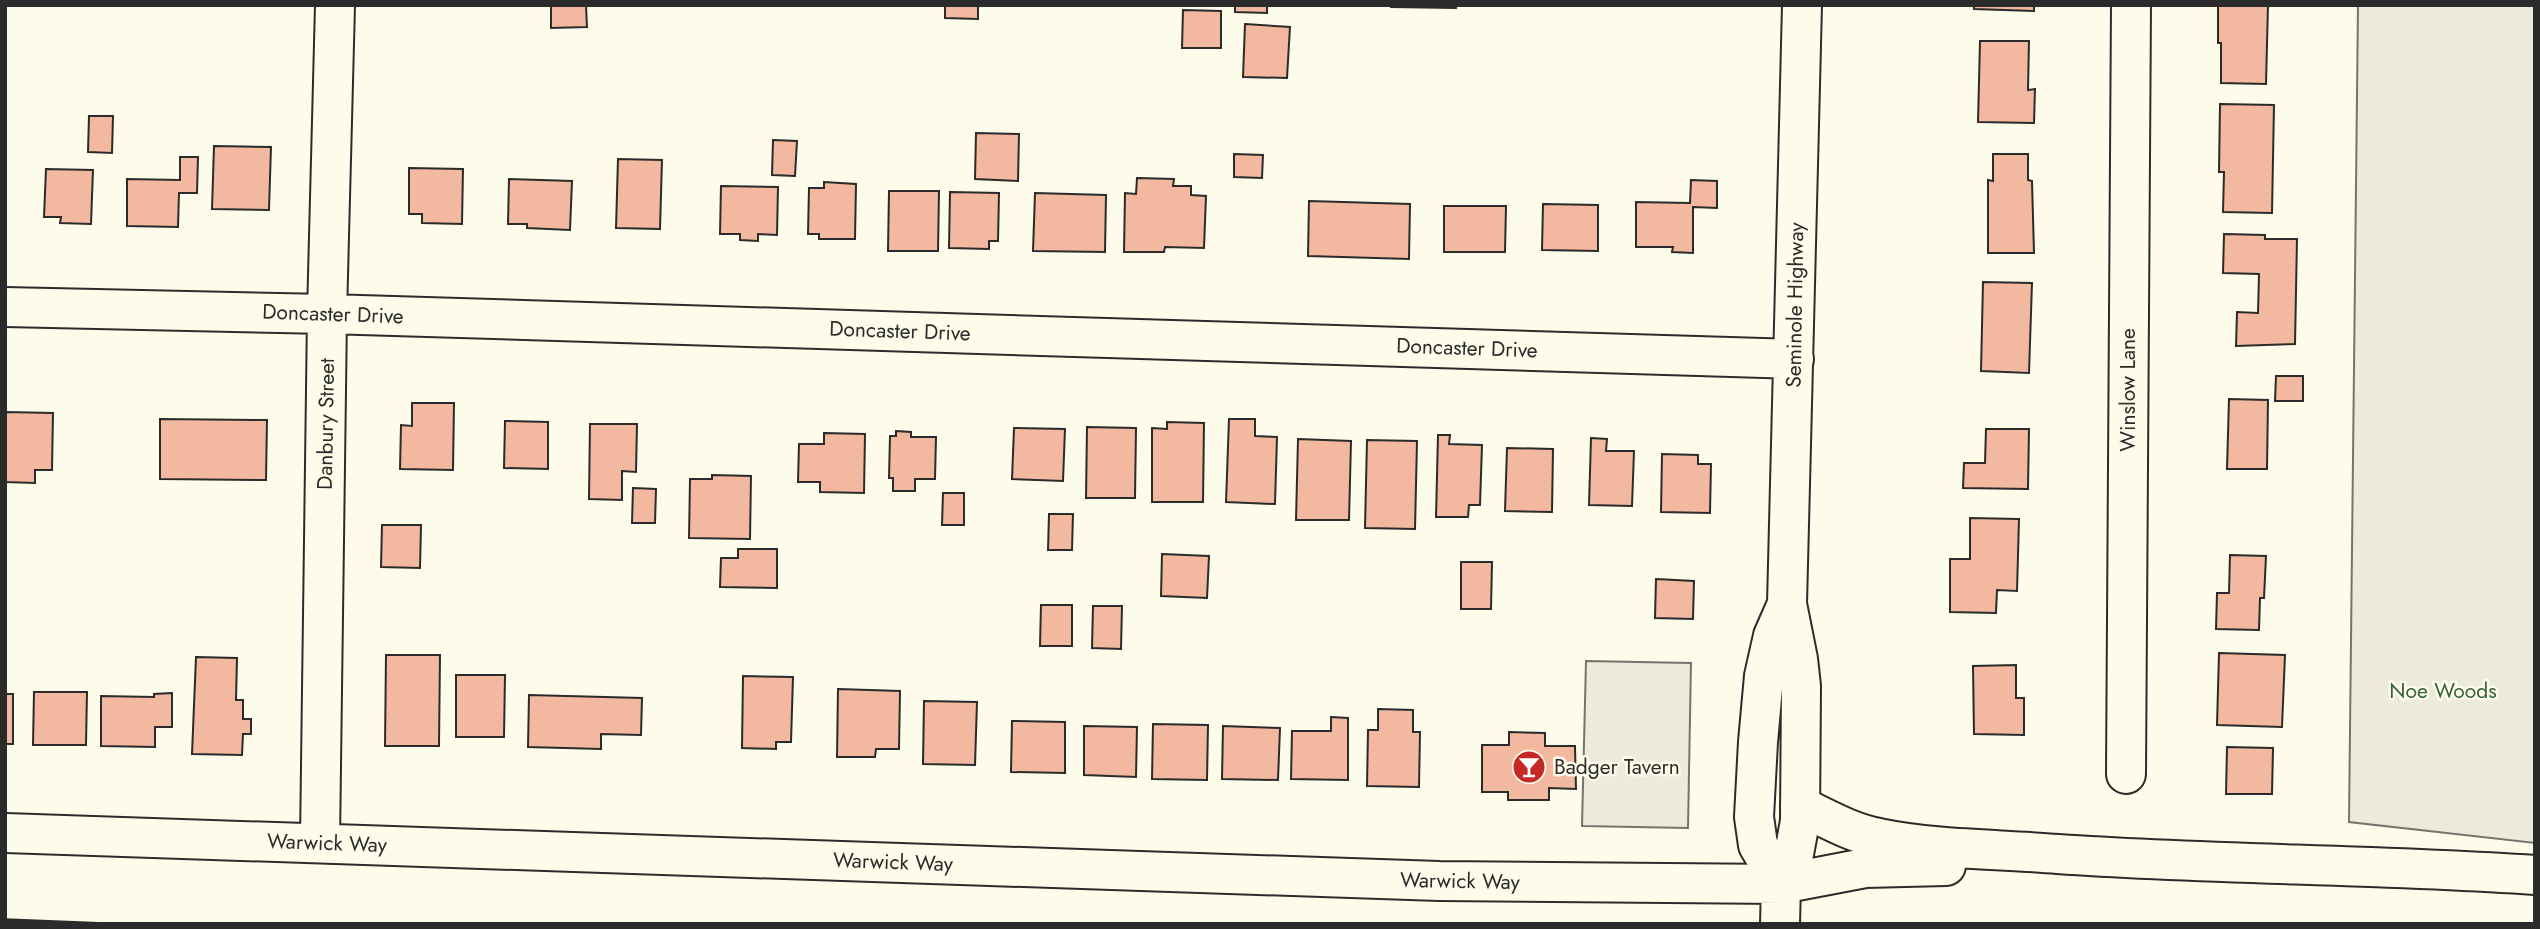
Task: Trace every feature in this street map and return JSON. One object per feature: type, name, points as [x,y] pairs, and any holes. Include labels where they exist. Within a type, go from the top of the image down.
[{"type":"main road","name":"Danbury Street","points":[[320,842],[327,314],[335,5]]},
{"type":"main road","name":"Seminole Highway","points":[[1780,924],[1781,884],[1797,844],[1800,806],[1801,686],[1797,648],[1787,604],[1802,5]]},
{"type":"main road","name":"Winslow Lane","points":[[2126,774],[2131,5]]},
{"type":"main road","name":"Doncaster Drive","points":[[5,306],[1794,359]]},
{"type":"main road","name":"Seminole Highway","points":[[1781,884],[1758,845],[1754,817],[1764,676],[1773,636],[1787,604]]},
{"type":"main road","points":[[1800,806],[1845,827],[1877,838],[1915,843],[2141,860],[2436,868],[2535,875]]},
{"type":"main road","name":"Warwick Way","points":[[5,833],[1438,881],[1781,884],[1865,868],[2141,860]]},
{"type":"green space","name":"Noe Woods","points":[[2358,5],[2535,5],[2535,843],[2349,822]]},
{"type":"shaded area","points":[[1586,661],[1691,663],[1688,828],[1582,826]]},
{"type":"building","points":[[551,5],[586,5],[587,27],[551,28]]},
{"type":"building","points":[[945,5],[978,5],[978,19],[945,18]]},
{"type":"building","points":[[1235,5],[1267,5],[1267,13],[1235,12]]},
{"type":"building","points":[[1456,5],[1456,8],[1391,7]]},
{"type":"building","points":[[1974,5],[2034,5],[2034,11],[1974,9]]},
{"type":"building","points":[[2218,5],[2268,5],[2266,84],[2221,83]]},
{"type":"building","points":[[1183,10],[1221,11],[1221,48],[1182,48]]},
{"type":"building","points":[[1245,24],[1290,27],[1287,78],[1243,77]]},
{"type":"building","points":[[1980,41],[2029,41],[2028,90],[2035,89],[2034,123],[1978,122]]},
{"type":"building","points":[[2220,104],[2274,105],[2272,213],[2223,212],[2224,172],[2219,172]]},
{"type":"building","points":[[89,116],[113,116],[112,153],[88,152]]},
{"type":"building","points":[[976,133],[1019,134],[1018,181],[975,179]]},
{"type":"building","points":[[773,140],[797,141],[795,176],[772,175]]},
{"type":"building","points":[[214,146],[271,147],[269,210],[212,209]]},
{"type":"building","points":[[1234,154],[1263,155],[1262,178],[1234,177]]},
{"type":"building","points":[[1993,154],[2028,154],[2028,180],[2032,181],[2034,253],[1988,253],[1988,180],[1993,181]]},
{"type":"building","points":[[180,157],[198,157],[197,193],[179,193],[178,227],[127,226],[127,179],[180,180]]},
{"type":"building","points":[[618,159],[662,160],[660,229],[616,228]]},
{"type":"building","points":[[409,168],[463,169],[462,224],[422,223],[422,214],[409,214]]},
{"type":"building","points":[[46,169],[93,170],[91,224],[60,223],[61,217],[44,217]]},
{"type":"building","points":[[1137,178],[1174,179],[1173,186],[1191,186],[1191,195],[1206,196],[1204,248],[1165,247],[1164,252],[1124,252],[1125,193],[1136,194]]},
{"type":"building","points":[[509,179],[572,181],[570,230],[527,228],[527,224],[508,224]]},
{"type":"building","points":[[1691,180],[1717,181],[1717,208],[1693,207],[1693,253],[1672,252],[1673,247],[1636,247],[1636,202],[1690,203]]},
{"type":"building","points":[[824,182],[856,184],[855,239],[819,239],[819,234],[808,234],[809,188],[824,188]]},
{"type":"building","points":[[721,186],[778,187],[777,235],[758,234],[758,241],[740,240],[740,234],[720,234]]},
{"type":"building","points":[[889,191],[939,191],[938,251],[888,251]]},
{"type":"building","points":[[950,192],[999,193],[998,241],[989,241],[989,249],[949,248]]},
{"type":"building","points":[[1035,193],[1106,195],[1105,252],[1033,251]]},
{"type":"building","points":[[1309,201],[1410,204],[1409,259],[1308,256]]},
{"type":"building","points":[[1543,204],[1598,205],[1598,251],[1542,250]]},
{"type":"building","points":[[1444,206],[1506,206],[1505,252],[1444,252]]},
{"type":"building","points":[[2224,234],[2265,235],[2265,239],[2297,239],[2295,344],[2236,346],[2237,312],[2258,313],[2259,274],[2223,273]]},
{"type":"building","points":[[1983,282],[2032,283],[2029,373],[1981,371]]},
{"type":"building","points":[[2276,376],[2303,376],[2303,401],[2275,401]]},
{"type":"building","points":[[2229,399],[2268,400],[2267,469],[2227,469]]},
{"type":"building","points":[[412,403],[454,403],[453,470],[400,469],[401,425],[412,426]]},
{"type":"building","points":[[5,412],[53,413],[52,470],[35,470],[35,483],[5,482]]},
{"type":"building","points":[[160,419],[267,420],[266,480],[160,479]]},
{"type":"building","points":[[1229,419],[1255,419],[1255,436],[1277,437],[1275,504],[1226,502]]},
{"type":"building","points":[[505,421],[548,422],[548,469],[504,468]]},
{"type":"building","points":[[1167,422],[1204,423],[1203,502],[1152,502],[1152,428],[1167,429]]},
{"type":"building","points":[[590,424],[637,424],[636,472],[622,471],[622,500],[589,499]]},
{"type":"building","points":[[1087,427],[1136,428],[1135,498],[1086,498]]},
{"type":"building","points":[[1014,428],[1065,429],[1063,481],[1012,479]]},
{"type":"building","points":[[1986,429],[2029,429],[2028,489],[1963,488],[1964,463],[1985,463]]},
{"type":"building","points":[[896,431],[911,432],[911,437],[936,437],[935,479],[915,479],[915,491],[893,491],[893,478],[889,478],[890,436],[896,436]]},
{"type":"building","points":[[824,433],[865,434],[864,493],[820,492],[820,482],[798,482],[799,444],[824,444]]},
{"type":"building","points":[[1438,435],[1450,435],[1449,444],[1482,445],[1480,505],[1469,505],[1468,517],[1436,517]]},
{"type":"building","points":[[1591,438],[1607,439],[1606,451],[1634,451],[1632,506],[1589,505]]},
{"type":"building","points":[[1298,439],[1351,441],[1349,520],[1296,520]]},
{"type":"building","points":[[1367,440],[1417,441],[1415,529],[1365,528]]},
{"type":"building","points":[[1507,448],[1553,449],[1552,512],[1505,511]]},
{"type":"building","points":[[1662,454],[1698,455],[1698,464],[1711,464],[1710,513],[1661,512]]},
{"type":"building","points":[[712,475],[751,476],[750,539],[689,538],[690,479],[712,479]]},
{"type":"building","points":[[633,488],[656,489],[655,523],[632,523]]},
{"type":"building","points":[[943,493],[964,493],[964,525],[942,525]]},
{"type":"building","points":[[1049,514],[1073,514],[1072,550],[1048,550]]},
{"type":"building","points":[[1970,518],[2019,519],[2017,591],[1997,590],[1996,613],[1950,612],[1950,559],[1970,559]]},
{"type":"building","points":[[382,525],[421,525],[420,568],[381,567]]},
{"type":"building","points":[[738,549],[777,549],[777,588],[720,587],[721,558],[738,558]]},
{"type":"building","points":[[1162,554],[1209,556],[1207,598],[1161,596]]},
{"type":"building","points":[[2230,555],[2266,556],[2259,630],[2216,629],[2217,593],[2229,593]]},
{"type":"building","points":[[1461,562],[1492,562],[1491,609],[1461,609]]},
{"type":"building","points":[[1656,579],[1694,581],[1693,619],[1655,618]]},
{"type":"building","points":[[1041,605],[1072,605],[1072,646],[1040,646]]},
{"type":"building","points":[[1093,606],[1122,606],[1121,649],[1092,648]]},
{"type":"building","points":[[2219,653],[2285,655],[2282,727],[2217,725]]},
{"type":"building","points":[[386,655],[440,655],[439,746],[385,746]]},
{"type":"building","points":[[196,657],[237,658],[236,700],[243,700],[243,719],[251,719],[251,734],[243,734],[242,755],[192,754]]},
{"type":"building","points":[[2016,665],[2016,698],[2024,698],[2024,735],[1974,734],[1973,666]]},
{"type":"building","points":[[456,675],[505,675],[504,737],[456,737]]},
{"type":"building","points":[[743,676],[793,677],[791,742],[776,742],[776,749],[742,748]]},
{"type":"building","points":[[838,689],[900,691],[899,749],[876,749],[875,757],[837,757]]},
{"type":"building","points":[[34,692],[87,692],[86,745],[33,745]]},
{"type":"building","points":[[172,693],[172,727],[155,727],[155,747],[101,746],[101,696],[154,697],[154,694]]},
{"type":"building","points":[[5,694],[13,694],[13,744],[5,744]]},
{"type":"building","points":[[529,695],[642,698],[641,735],[601,734],[601,749],[528,747]]},
{"type":"building","points":[[924,701],[977,702],[975,765],[923,764]]},
{"type":"building","points":[[1378,709],[1413,710],[1413,732],[1420,732],[1419,787],[1367,786],[1368,730],[1378,730]]},
{"type":"building","points":[[1331,717],[1348,718],[1348,780],[1291,779],[1292,731],[1331,731]]},
{"type":"building","points":[[1012,721],[1065,722],[1065,773],[1011,772]]},
{"type":"building","points":[[1153,724],[1208,725],[1207,780],[1152,779]]},
{"type":"building","points":[[1084,726],[1137,727],[1136,777],[1084,775]]},
{"type":"building","points":[[1223,726],[1280,728],[1278,780],[1222,779]]},
{"type":"building","name":"Badger Tavern","points":[[1509,732],[1545,733],[1545,746],[1575,746],[1576,789],[1549,788],[1549,800],[1508,800],[1508,792],[1482,792],[1482,745],[1509,745]]},
{"type":"building","points":[[2227,747],[2273,748],[2272,794],[2226,794]]},
{"type":"wall","points":[[5,920],[105,924]]},
{"type":"place","name":"Badger Tavern","points":[[1529,767]]}]
